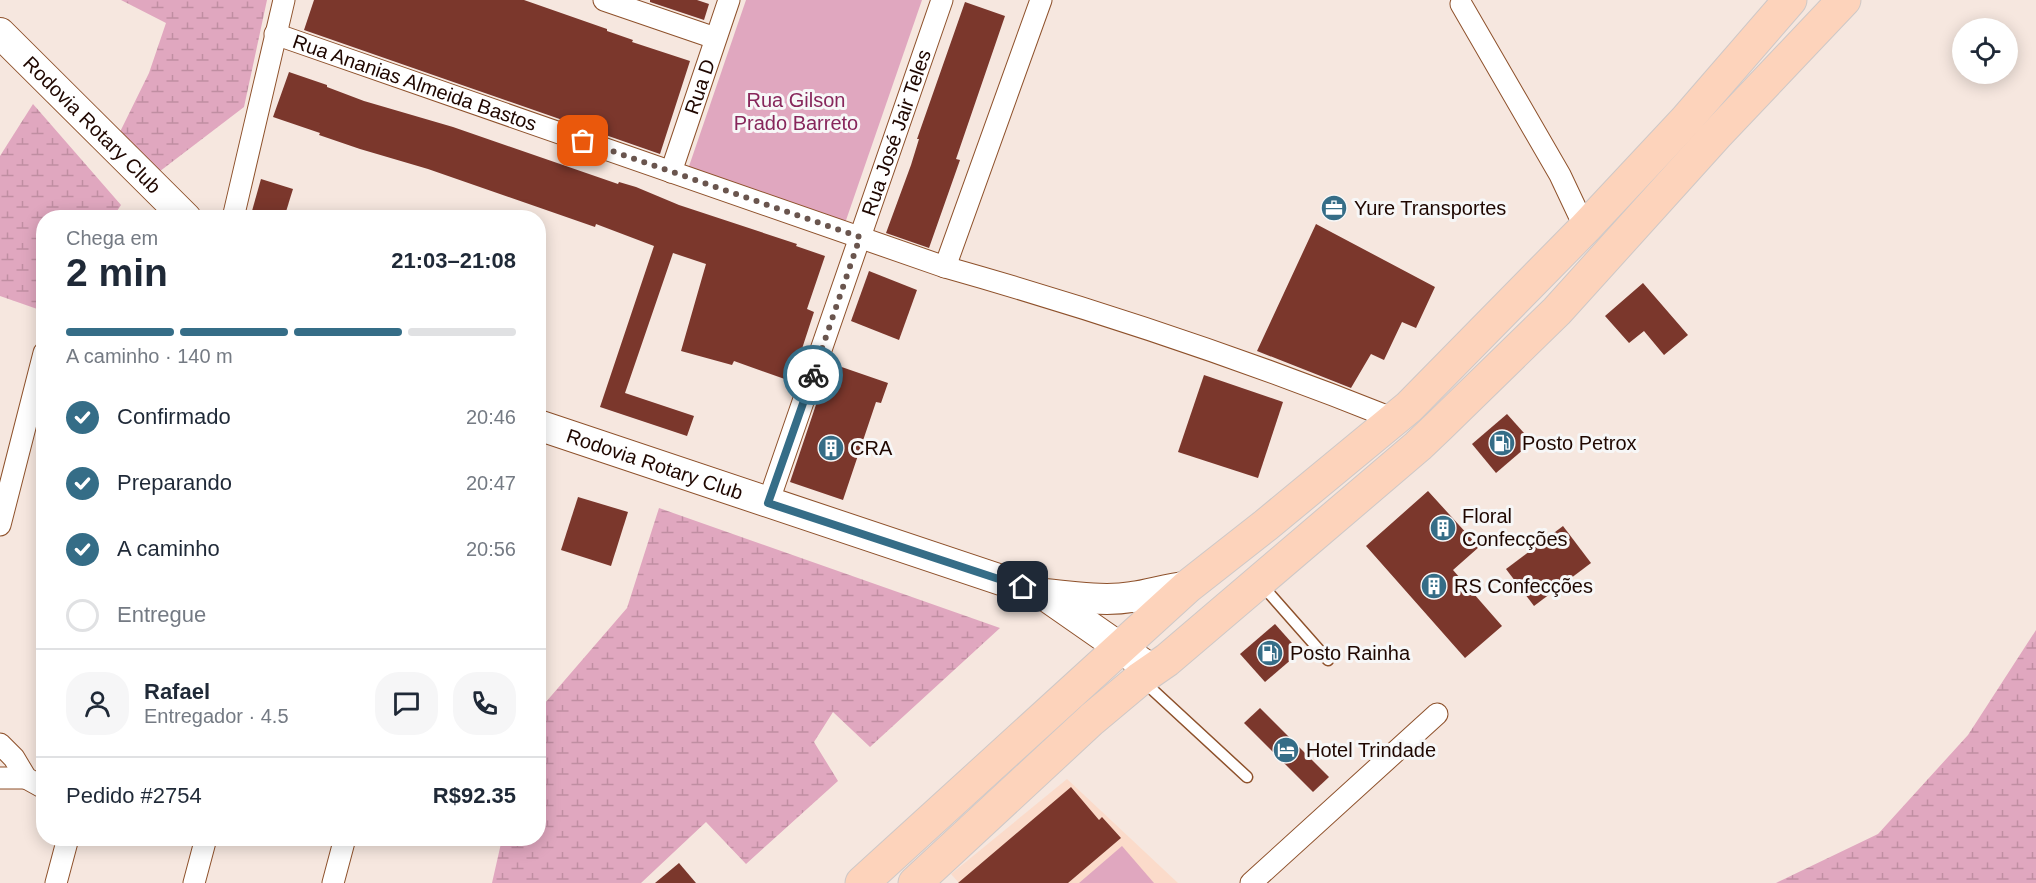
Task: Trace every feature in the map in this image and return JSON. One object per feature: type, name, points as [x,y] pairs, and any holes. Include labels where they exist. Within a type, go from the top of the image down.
[{"type":"main road","points":[[862,883],[1187,587],[1266,525],[1409,406],[1585,228],[1686,120],[1790,0]]},
{"type":"main road","points":[[920,882],[1092,719],[1146,674],[1167,660],[1432,432],[1557,311],[1716,135],[1844,0]]},
{"type":"main road","name":"Rodovia Rotary Club","points":[[0,33],[178,210]]},
{"type":"main road","points":[[1386,425],[1403,458]]},
{"type":"main road","name":"Rodovia Rotary Club","points":[[546,428],[1043,594]]},
{"type":"main road","points":[[1043,594],[1131,598],[1187,587]]},
{"type":"main road","points":[[1043,594],[1121,647],[1146,674]]},
{"type":"street","points":[[235,210],[284,0]]},
{"type":"street","points":[[604,0],[715,38]]},
{"type":"street","name":"Rua D","points":[[671,172],[729,0]]},
{"type":"street","name":"Rua José Jair Teles","points":[[768,503],[942,0]]},
{"type":"street","points":[[945,267],[1038,1]]},
{"type":"street","points":[[1461,4],[1560,175],[1585,228]]},
{"type":"street","name":"Rua Ananias Almeida Bastos","points":[[275,34],[945,267],[1171,336],[1316,387],[1386,425]]},
{"type":"street","points":[[0,525],[36,384]]},
{"type":"street","points":[[1251,883],[1437,714]]},
{"type":"street","points":[[0,744],[35,783]]},
{"type":"street","points":[[0,778],[35,783]]},
{"type":"street","points":[[56,883],[66,846]]},
{"type":"street","points":[[194,883],[204,846]]},
{"type":"street","points":[[333,883],[343,846]]},
{"type":"lane","points":[[1258,582],[1328,660]]},
{"type":"lane","points":[[1146,674],[1247,777]]},
{"type":"shaded area","points":[[1067,779],[1178,883],[959,883],[951,874]]},
{"type":"green space","points":[[121,0],[267,0],[244,107],[151,178],[117,138],[149,73],[166,23]]},
{"type":"green space","name":"Rua Gilson Prado Barreto","points":[[746,0],[922,0],[843,229],[686,175]]},
{"type":"green space","points":[[33,104],[121,205],[118,210],[36,210],[36,309],[0,296],[0,156]]},
{"type":"green space","points":[[659,508],[1000,628],[870,747],[833,712],[814,742],[838,781],[746,864],[706,822],[641,883],[492,883],[500,846],[546,846],[546,702],[627,608]]},
{"type":"green space","points":[[2036,630],[2036,883],[1776,883],[1878,834],[1968,735]]},
{"type":"green space","points":[[1122,846],[1154,883],[1079,883]]},
{"type":"building","points":[[314,0],[524,0],[607,29],[607,31],[633,40],[632,42],[690,61],[660,154],[304,30]]},
{"type":"building","points":[[650,0],[697,0],[709,4],[704,20],[650,2]]},
{"type":"building","points":[[965,2],[1005,16],[956,159],[960,160],[929,248],[886,233]]},
{"type":"building","points":[[289,72],[364,101],[453,127],[618,184],[619,182],[636,187],[679,205],[797,244],[796,246],[825,256],[807,309],[814,312],[798,361],[803,363],[796,383],[734,361],[732,365],[681,351],[706,264],[673,253],[625,393],[694,416],[687,436],[600,407],[654,246],[596,224],[595,227],[428,169],[360,149],[273,117]]},
{"type":"building","points":[[261,179],[293,189],[286,210],[252,210]]},
{"type":"building","points":[[1316,224],[1435,287],[1416,328],[1402,322],[1384,360],[1371,354],[1351,388],[1257,351]]},
{"type":"building","points":[[869,271],[917,290],[899,340],[851,321]]},
{"type":"building","points":[[1643,283],[1688,335],[1664,355],[1644,331],[1629,343],[1605,316]]},
{"type":"building","name":"CRA","points":[[830,363],[888,383],[881,403],[876,402],[843,500],[790,482]]},
{"type":"building","points":[[1204,375],[1283,402],[1258,478],[1178,452]]},
{"type":"building","name":"Posto Petrox","points":[[1507,414],[1532,442],[1496,473],[1472,444]]},
{"type":"building","name":"RS Confecções","points":[[1428,491],[1479,547],[1453,570],[1502,626],[1465,658],[1366,546]]},
{"type":"building","points":[[578,497],[628,512],[611,566],[561,550]]},
{"type":"building","points":[[1563,526],[1591,563],[1534,606],[1506,569]]},
{"type":"building","name":"Posto Rainha","points":[[1275,624],[1300,652],[1265,682],[1240,654]]},
{"type":"building","name":"Hotel Trindade","points":[[1260,708],[1329,777],[1313,792],[1244,723]]},
{"type":"building","points":[[1071,787],[1099,820],[1102,817],[1121,838],[1068,883],[958,883]]},
{"type":"building","points":[[679,863],[696,883],[655,883]]},
{"type":"way so far","points":[[583,141],[860,237],[813,375]]},
{"type":"place","name":"Yure Transportes","points":[[1334,208]]},
{"type":"place","name":"Posto Petrox","points":[[1502,443]]},
{"type":"place","name":"CRA","points":[[831,448]]},
{"type":"place","name":"Floral Confecções","points":[[1443,528]]},
{"type":"place","name":"RS Confecções","points":[[1434,586]]},
{"type":"place","name":"Posto Rainha","points":[[1270,653]]},
{"type":"place","name":"Hotel Trindade","points":[[1286,750]]},
{"type":"route","points":[[813,375],[768,503],[1023,587]]}]
